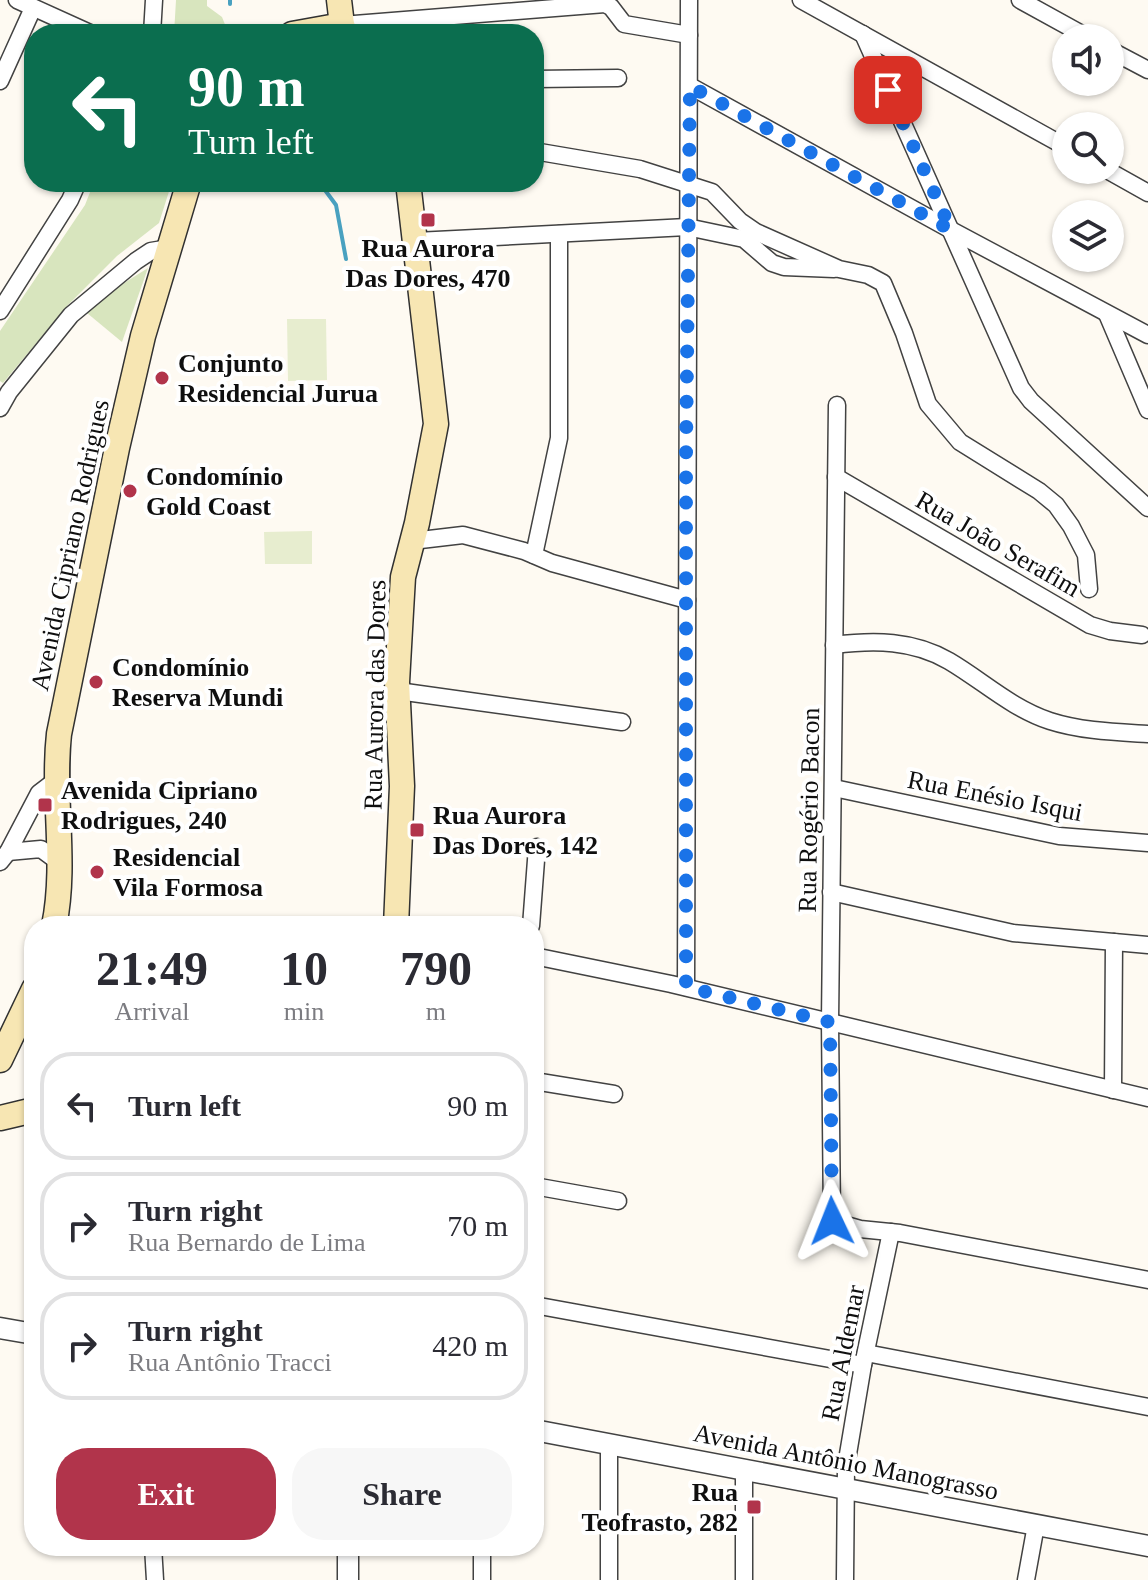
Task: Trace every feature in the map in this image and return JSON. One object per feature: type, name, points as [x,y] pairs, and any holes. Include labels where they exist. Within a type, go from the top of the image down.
[{"type":"main road","points":[[339,0],[343,24]]},
{"type":"main road","name":"Avenida Cipriano Rodrigues","points":[[56,916],[60,863],[56,780],[59,734],[143,336],[186,192]]},
{"type":"main road","name":"Rua Aurora das Dores","points":[[396,916],[402,786],[398,691],[403,577],[436,424],[409,192]]},
{"type":"main road","points":[[0,1060],[24,1010]]},
{"type":"main road","points":[[3,1113],[24,1111]]},
{"type":"street","points":[[17,0],[69,24]]},
{"type":"street","points":[[153,24],[154,0]]},
{"type":"street","points":[[686,987],[689,0]]},
{"type":"street","points":[[1020,0],[1064,24]]},
{"type":"street","points":[[808,2],[1052,139]]},
{"type":"street","points":[[404,24],[605,4],[624,24],[689,35]]},
{"type":"street","points":[[26,24],[33,8]]},
{"type":"street","points":[[0,81],[24,28]]},
{"type":"street","points":[[863,34],[1026,395],[1148,508]]},
{"type":"street","points":[[1124,57],[1148,70]]},
{"type":"street","points":[[544,79],[618,78]]},
{"type":"street","points":[[690,86],[1148,335]]},
{"type":"street","points":[[544,152],[602,161],[688,184],[719,197],[740,221],[756,232],[839,269]]},
{"type":"street","points":[[1124,180],[1148,193]]},
{"type":"street","points":[[0,311],[74,192]]},
{"type":"street","points":[[416,241],[687,227],[744,239],[772,263],[784,267],[839,269],[868,275],[885,287],[928,404],[947,430],[988,461],[1039,491],[1065,515],[1086,555],[1089,589]]},
{"type":"street","points":[[534,555],[559,438],[559,234]]},
{"type":"street","points":[[0,407],[71,315],[136,261],[151,251],[169,248]]},
{"type":"street","points":[[1107,314],[1148,410]]},
{"type":"street","name":"Rua Rogério Bacon","points":[[837,405],[830,1022],[831,1216],[832,1221],[838,1224],[891,1232]]},
{"type":"street","name":"Rua João Serafim","points":[[836,477],[1090,625],[1142,635]]},
{"type":"street","points":[[412,541],[463,535],[687,600]]},
{"type":"street","points":[[834,645],[885,641],[917,647],[949,661],[1015,706],[1048,721],[1083,729],[1148,734]]},
{"type":"street","points":[[398,691],[622,722]]},
{"type":"street","points":[[4,857],[39,793],[56,780]]},
{"type":"street","name":"Rua Enésio Isqui","points":[[834,788],[1028,831],[1148,843]]},
{"type":"street","points":[[532,916],[537,847]]},
{"type":"street","points":[[4,857],[41,849],[60,863]]},
{"type":"street","points":[[831,892],[1013,933],[1148,945]]},
{"type":"street","points":[[1113,1090],[1114,942]]},
{"type":"street","points":[[544,958],[686,987],[1148,1098]]},
{"type":"street","points":[[544,1083],[614,1094]]},
{"type":"street","points":[[544,1188],[618,1201]]},
{"type":"street","points":[[891,1232],[1148,1280]]},
{"type":"street","name":"Rua Aldemar","points":[[845,1580],[845,1488],[865,1359],[891,1232]]},
{"type":"street","points":[[544,1307],[1148,1407]]},
{"type":"street","points":[[0,1328],[24,1332]]},
{"type":"street","name":"Avenida Antônio Manograsso","points":[[544,1432],[1148,1546]]},
{"type":"street","points":[[609,1444],[609,1580]]},
{"type":"street","points":[[744,1469],[744,1580]]},
{"type":"street","points":[[1026,1580],[1036,1525]]},
{"type":"street","points":[[154,1556],[155,1580]]},
{"type":"street","points":[[348,1556],[348,1580]]},
{"type":"street","points":[[482,1556],[482,1580]]},
{"type":"green space","points":[[176,0],[207,0],[207,6],[222,17],[225,24],[175,24]]},
{"type":"green space","points":[[90,192],[169,192],[159,223],[117,256],[68,305],[3,383],[0,381],[0,331],[85,205]]},
{"type":"green space","points":[[148,268],[122,342],[87,313],[113,290]]},
{"type":"green space","points":[[287,319],[326,319],[327,380],[288,381]]},
{"type":"green space","points":[[312,531],[312,564],[265,564],[264,532]]},
{"type":"waterway","points":[[326,192],[336,205],[346,259]]},
{"type":"place","name":"Rua Aurora Das Dores, 470","points":[[428,220]]},
{"type":"place","name":"Conjunto Residencial Jurua","points":[[162,378]]},
{"type":"place","name":"Condomínio Gold Coast","points":[[130,491]]},
{"type":"place","name":"Condomínio Reserva Mundi","points":[[96,682]]},
{"type":"place","name":"Avenida Cipriano Rodrigues, 240","points":[[45,805]]},
{"type":"place","name":"Rua Aurora Das Dores, 142","points":[[417,830]]},
{"type":"place","name":"Residencial Vila Formosa","points":[[97,872]]},
{"type":"place","name":"Rua Teofrasto, 282","points":[[754,1507]]},
{"type":"route","points":[[832,1221],[830,1022],[686,987],[690,86],[951,230],[888,90]]}]
